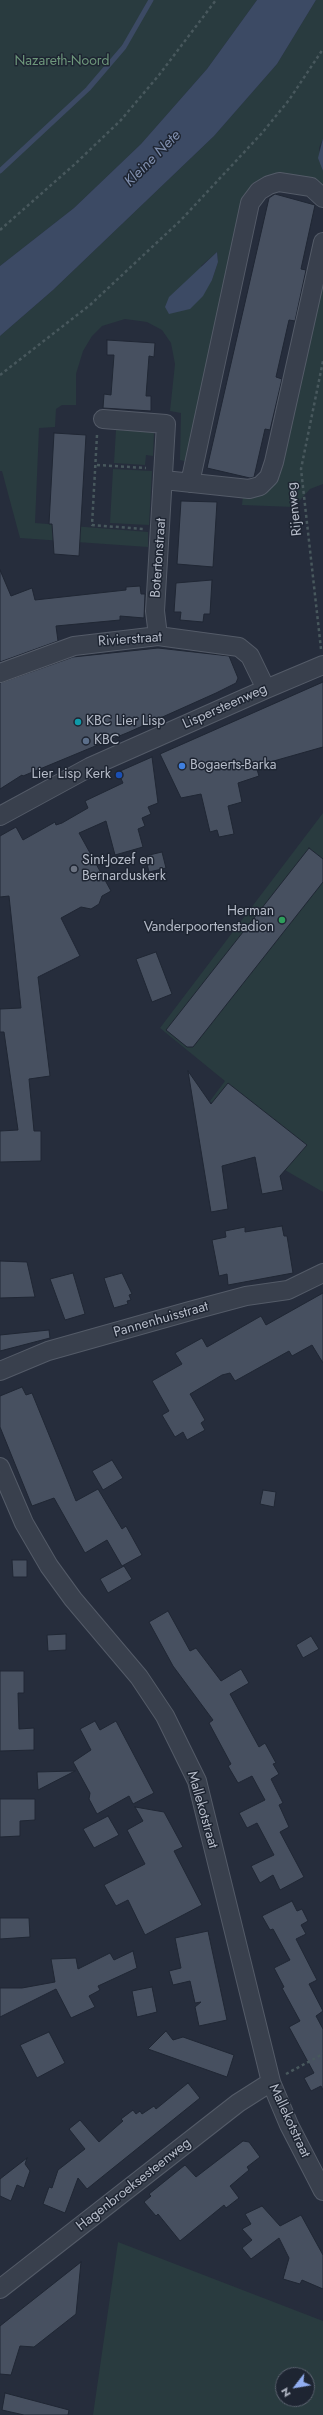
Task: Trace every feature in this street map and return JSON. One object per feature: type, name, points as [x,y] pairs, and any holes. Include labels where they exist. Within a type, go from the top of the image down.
[{"type":"street","points":[[190,483],[250,203],[259,191],[269,185],[279,182],[311,187],[323,198]]},
{"type":"street","points":[[164,475],[190,483],[236,488],[260,486],[269,477],[274,462],[323,242]]},
{"type":"street","name":"Botertonstraat","points":[[100,426],[166,424],[155,611],[158,636]]},
{"type":"street","name":"Rivierstraat","points":[[0,674],[74,646],[158,636],[239,647],[250,656],[266,689]]},
{"type":"street","name":"Lispersteenweg","points":[[0,816],[90,767],[266,689],[323,661]]},
{"type":"street","name":"Pannenhuisstraat","points":[[0,1371],[48,1351],[190,1311],[246,1296],[288,1290],[323,1273]]},
{"type":"street","name":"Mallekotstraat","points":[[0,1467],[24,1523],[49,1566],[73,1599],[139,1677],[165,1716],[197,1780],[271,2082],[289,2125],[323,2191]]},
{"type":"street","name":"Hagenbroeksesteenweg","points":[[0,2289],[238,2103],[271,2082]]},
{"type":"path","points":[[0,230],[70,169],[121,120],[159,75],[216,0]]},
{"type":"path","points":[[0,375],[90,305],[187,214],[262,133],[289,100],[323,49]]},
{"type":"path","name":"Rijenweg","points":[[323,361],[301,469],[323,661]]},
{"type":"path","points":[[100,426],[92,525],[160,530]]},
{"type":"path","points":[[97,465],[164,475]]},
{"type":"path","points":[[271,2082],[323,2054]]},
{"type":"green space","name":"Nazareth-Noord","points":[[0,0],[257,0],[207,69],[141,144],[74,208],[0,266]]},
{"type":"green space","points":[[316,0],[323,0],[323,138],[319,148],[323,171],[323,191],[256,186],[189,462],[180,460],[181,413],[170,411],[175,364],[171,343],[162,330],[147,322],[125,319],[102,326],[92,336],[83,351],[76,374],[76,405],[62,405],[56,409],[55,427],[39,428],[35,523],[148,532],[148,547],[20,538],[2,471],[0,471],[0,336],[53,290],[214,136],[277,64]],"holes":[[[217,252],[218,262],[212,280],[201,266]]]},
{"type":"green space","points":[[323,273],[323,484],[310,489],[294,507],[242,505],[243,495],[265,488]]},
{"type":"green space","points":[[116,430],[154,432],[153,456],[146,455],[145,465],[114,463]]},
{"type":"green space","points":[[113,469],[152,471],[149,525],[110,523]]},
{"type":"green space","name":"Herman Vanderpoortenstadion","points":[[323,813],[323,1192],[259,1155],[210,1101],[225,1081],[160,1028]]},
{"type":"green space","points":[[118,2242],[323,2321],[323,2415],[93,2415]]},
{"type":"water","name":"Kleine Nete","points":[[257,0],[316,0],[277,64],[214,136],[53,290],[0,336],[0,266],[74,208],[141,144],[207,69]]},
{"type":"water","points":[[323,138],[323,171],[318,158]]},
{"type":"water","points":[[217,252],[218,262],[212,280],[203,296],[190,309],[169,314],[165,307],[169,297]]},
{"type":"building","points":[[275,194],[315,205],[301,269],[306,270],[295,321],[289,320],[276,377],[282,379],[270,430],[265,429],[254,477],[250,478],[207,468],[269,198]]},
{"type":"building","points":[[107,340],[155,343],[154,357],[149,356],[146,396],[151,396],[151,411],[103,408],[104,394],[111,395],[114,355],[107,355]]},
{"type":"building","points":[[54,433],[86,435],[79,556],[54,554],[52,524],[49,524]]},
{"type":"building","points":[[181,501],[217,502],[213,567],[177,564]]},
{"type":"building","points":[[0,570],[11,596],[32,588],[35,600],[126,590],[126,587],[140,586],[141,594],[145,594],[144,618],[120,616],[120,620],[56,626],[58,641],[0,662]]},
{"type":"building","points":[[212,580],[210,614],[204,614],[203,622],[180,620],[181,612],[174,612],[176,583]]},
{"type":"building","points":[[158,648],[229,656],[238,678],[236,683],[129,732],[23,776],[22,775],[0,789],[0,683],[73,657]]},
{"type":"building","points":[[323,682],[323,747],[256,766],[259,776],[238,783],[242,802],[228,806],[234,834],[219,837],[217,830],[210,832],[201,794],[181,798],[160,754]]},
{"type":"building","points":[[152,757],[158,803],[148,807],[151,814],[142,818],[145,826],[138,829],[143,847],[115,855],[106,821],[79,833],[111,891],[102,896],[99,904],[91,909],[81,907],[61,918],[80,956],[38,977],[50,1076],[29,1079],[34,1131],[41,1131],[41,1161],[0,1162],[0,1131],[18,1130],[4,1032],[0,1032],[0,1009],[21,1008],[9,896],[0,897],[0,836],[16,827],[23,840],[55,822],[56,825],[62,823],[88,808],[85,801],[123,783],[118,772]]},
{"type":"building","points":[[309,848],[323,859],[323,882],[193,1047],[187,1047],[166,1030]]},
{"type":"building","points":[[162,852],[166,868],[149,872],[145,856]]},
{"type":"building","points":[[156,952],[172,994],[152,1002],[136,959]]},
{"type":"building","points":[[188,1071],[211,1104],[228,1083],[307,1145],[280,1176],[283,1190],[262,1194],[255,1157],[222,1166],[228,1209],[211,1212]]},
{"type":"building","points":[[282,1226],[284,1236],[287,1236],[293,1273],[228,1285],[227,1274],[219,1276],[212,1240],[226,1237],[225,1231],[245,1227],[245,1232]]},
{"type":"building","points":[[0,1261],[27,1262],[35,1297],[0,1298]]},
{"type":"building","points":[[73,1273],[85,1314],[65,1320],[50,1279]]},
{"type":"building","points":[[122,1273],[132,1294],[129,1295],[131,1300],[127,1301],[128,1304],[114,1308],[104,1278]]},
{"type":"building","points":[[323,1293],[323,1363],[312,1345],[292,1356],[289,1351],[235,1381],[230,1373],[222,1375],[190,1394],[205,1420],[201,1423],[205,1430],[187,1440],[183,1432],[175,1437],[162,1415],[169,1411],[152,1381],[182,1364],[175,1353],[202,1338],[207,1347],[261,1316],[266,1325]]},
{"type":"building","points":[[49,1330],[50,1338],[0,1351],[0,1335]]},
{"type":"building","points":[[22,1387],[26,1395],[32,1393],[76,1501],[98,1489],[122,1529],[126,1526],[142,1555],[122,1566],[107,1540],[85,1553],[54,1498],[32,1506],[0,1427],[0,1396]]},
{"type":"building","points":[[112,1460],[123,1478],[103,1490],[92,1471]]},
{"type":"building","points":[[263,1490],[276,1492],[274,1507],[260,1504]]},
{"type":"building","points":[[12,1560],[27,1560],[27,1577],[13,1577]]},
{"type":"building","points":[[124,1566],[132,1579],[108,1593],[100,1579]]},
{"type":"building","points":[[168,1611],[190,1651],[196,1648],[221,1681],[241,1669],[249,1683],[230,1694],[259,1747],[265,1743],[276,1763],[273,1764],[279,1774],[271,1779],[283,1803],[279,1805],[289,1827],[280,1832],[304,1877],[280,1890],[273,1875],[260,1883],[251,1866],[274,1855],[257,1823],[247,1828],[239,1813],[265,1800],[252,1776],[238,1783],[228,1766],[231,1764],[209,1723],[213,1720],[173,1666],[149,1622]]},
{"type":"building","points":[[66,1634],[66,1650],[48,1651],[47,1635]]},
{"type":"building","points":[[311,1636],[319,1649],[303,1658],[296,1645]]},
{"type":"building","points":[[0,1671],[24,1671],[24,1693],[18,1693],[19,1729],[34,1728],[34,1750],[0,1751]]},
{"type":"building","points":[[95,1721],[100,1730],[116,1721],[154,1793],[133,1804],[129,1796],[97,1814],[89,1799],[90,1793],[73,1762],[91,1750],[80,1729]]},
{"type":"building","points":[[75,1771],[38,1790],[37,1772]]},
{"type":"building","points":[[0,1799],[35,1799],[35,1820],[20,1821],[20,1836],[0,1837]]},
{"type":"building","points":[[135,1807],[164,1812],[183,1847],[174,1851],[202,1905],[145,1935],[128,1900],[116,1906],[104,1885],[145,1864],[127,1830],[143,1821]]},
{"type":"building","points":[[108,1816],[119,1835],[94,1848],[83,1829]]},
{"type":"building","points":[[292,1901],[297,1911],[302,1909],[308,1921],[301,1925],[306,1934],[296,1939],[317,1980],[309,1984],[323,2011],[316,2016],[323,2029],[323,2090],[321,2086],[311,2091],[304,2078],[314,2073],[289,2027],[300,2021],[282,1988],[284,1987],[274,1968],[290,1960],[273,1929],[270,1930],[262,1916]]},
{"type":"building","points":[[0,1918],[29,1918],[30,1937],[0,1939]]},
{"type":"building","points":[[208,1931],[227,2020],[199,2026],[195,2007],[201,2002],[195,2003],[190,1981],[173,1985],[169,1971],[181,1968],[175,1938]]},
{"type":"building","points":[[133,1951],[137,1968],[98,1986],[100,1990],[89,1996],[95,2007],[71,2018],[56,1989],[0,2017],[0,1988],[22,1988],[55,1982],[51,1959],[76,1958],[78,1969],[110,1953],[114,1960]]},
{"type":"building","points":[[152,1987],[157,2012],[137,2017],[132,1991]]},
{"type":"building","points":[[166,2031],[173,2040],[183,2037],[234,2055],[227,2077],[148,2049]]},
{"type":"building","points":[[49,2032],[65,2063],[37,2078],[20,2045]]},
{"type":"building","points":[[188,2083],[200,2098],[87,2189],[78,2178],[65,2213],[43,2204],[49,2187],[52,2188],[58,2170],[85,2149],[69,2129],[80,2120],[99,2142],[123,2121],[121,2119],[133,2110],[136,2114],[140,2111],[142,2114],[154,2106],[156,2109]]},
{"type":"building","points":[[243,2141],[249,2142],[260,2157],[247,2167],[249,2170],[230,2186],[239,2198],[226,2208],[224,2205],[180,2241],[158,2214],[156,2216],[144,2202],[151,2196],[149,2194],[185,2165],[196,2177]]},
{"type":"building","points":[[27,2158],[25,2164],[30,2171],[24,2188],[17,2185],[11,2201],[0,2196],[0,2179]]},
{"type":"building","points":[[262,2206],[280,2226],[301,2215],[323,2255],[323,2289],[302,2280],[300,2284],[283,2279],[289,2258],[279,2238],[251,2259],[242,2248],[252,2240],[242,2229],[251,2224],[245,2214]]},
{"type":"building","points":[[81,2262],[76,2314],[34,2347],[20,2346],[11,2375],[0,2374],[0,2326]]},
{"type":"building","points":[[5,2393],[69,2410],[68,2415],[24,2415],[2,2410]]},
{"type":"waterway","points":[[0,171],[88,89],[124,47],[151,0]]},
{"type":"place","name":"KBC Lier Lisp","points":[[78,722]]},
{"type":"place","name":"KBC","points":[[86,741]]},
{"type":"place","name":"Bogaerts-Barka","points":[[182,766]]},
{"type":"place","name":"Lier Lisp Kerk","points":[[119,775]]},
{"type":"place","name":"Sint-Jozef en Bernarduskerk","points":[[74,869]]},
{"type":"place","name":"Herman Vanderpoortenstadion","points":[[282,920]]}]
